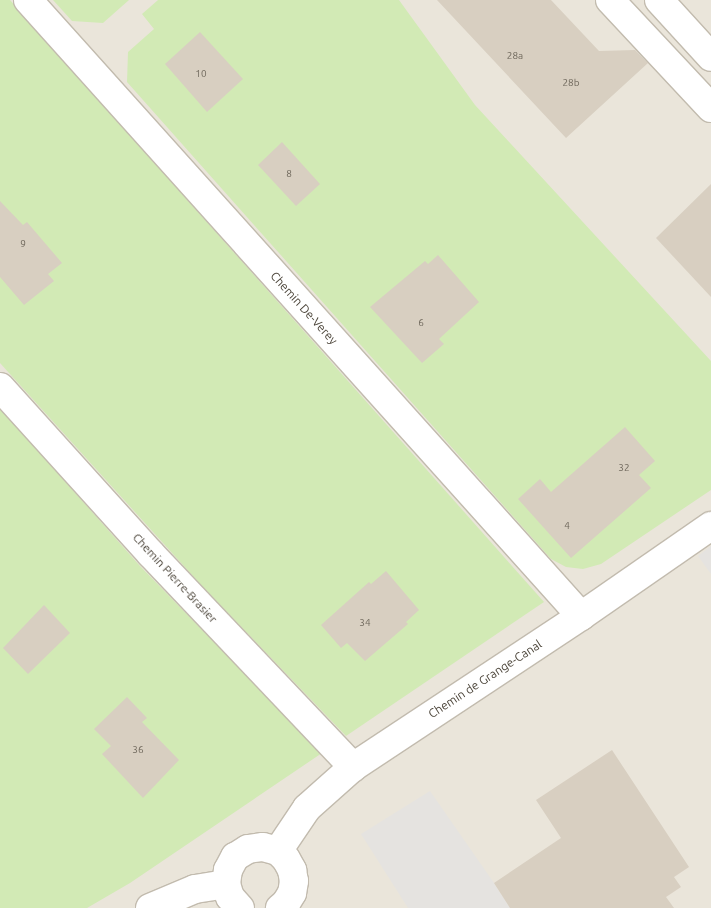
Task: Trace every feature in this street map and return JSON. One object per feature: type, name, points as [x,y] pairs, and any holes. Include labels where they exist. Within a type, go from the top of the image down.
[{"type":"street","name":"Chemin De-Verey","points":[[28,0],[581,616]]},
{"type":"street","points":[[610,0],[711,108]]},
{"type":"street","points":[[659,0],[711,56]]},
{"type":"street","name":"Chemin Pierre-Brasier","points":[[0,387],[151,554],[353,767]]},
{"type":"street","name":"Chemin de Grange-Canal","points":[[278,852],[307,808],[353,767],[581,616],[711,526]]},
{"type":"street","points":[[240,908],[230,897],[226,884],[228,870],[236,857],[248,849],[263,847],[278,852],[292,870],[294,881],[292,893],[286,906]]},
{"type":"street","points":[[151,907],[194,889],[226,884]]},
{"type":"shaded area","points":[[0,0],[711,0],[711,908],[0,908]]},
{"type":"shaded area","points":[[711,546],[711,574],[698,556]]},
{"type":"shaded area","points":[[430,791],[510,908],[408,908],[361,834]]},
{"type":"green space","points":[[0,0],[10,0],[544,602],[346,736],[201,585],[0,363]]},
{"type":"green space","points":[[53,0],[129,0],[103,23],[72,21]]},
{"type":"green space","points":[[158,0],[399,0],[475,105],[711,361],[711,490],[601,564],[583,569],[566,567],[551,559],[127,82],[128,52],[154,29],[142,14]]},
{"type":"green space","points":[[0,408],[140,566],[322,753],[130,883],[87,908],[0,908]]},
{"type":"building","points":[[437,0],[551,0],[599,51],[635,50],[648,63],[566,138]]},
{"type":"building","points":[[200,32],[243,79],[207,112],[165,64]]},
{"type":"building","points":[[282,142],[320,184],[296,206],[258,165]]},
{"type":"building","points":[[711,184],[711,297],[656,238]]},
{"type":"building","points":[[0,201],[23,225],[27,222],[62,263],[48,274],[54,281],[24,305],[0,277]]},
{"type":"building","points":[[438,255],[479,302],[439,339],[444,344],[422,363],[370,307],[425,261],[428,264]]},
{"type":"building","points":[[625,427],[655,461],[639,475],[651,488],[571,558],[518,499],[540,479],[551,492]]},
{"type":"building","points":[[386,571],[419,610],[406,622],[408,624],[365,661],[347,643],[341,648],[321,625],[369,582],[371,584]]},
{"type":"building","points":[[44,605],[70,633],[28,674],[3,648]]},
{"type":"building","points":[[127,697],[147,718],[142,722],[179,760],[143,798],[102,754],[111,746],[94,729]]},
{"type":"building","points":[[612,750],[689,867],[674,877],[681,887],[666,897],[674,908],[510,908],[494,883],[561,838],[536,800]]}]
